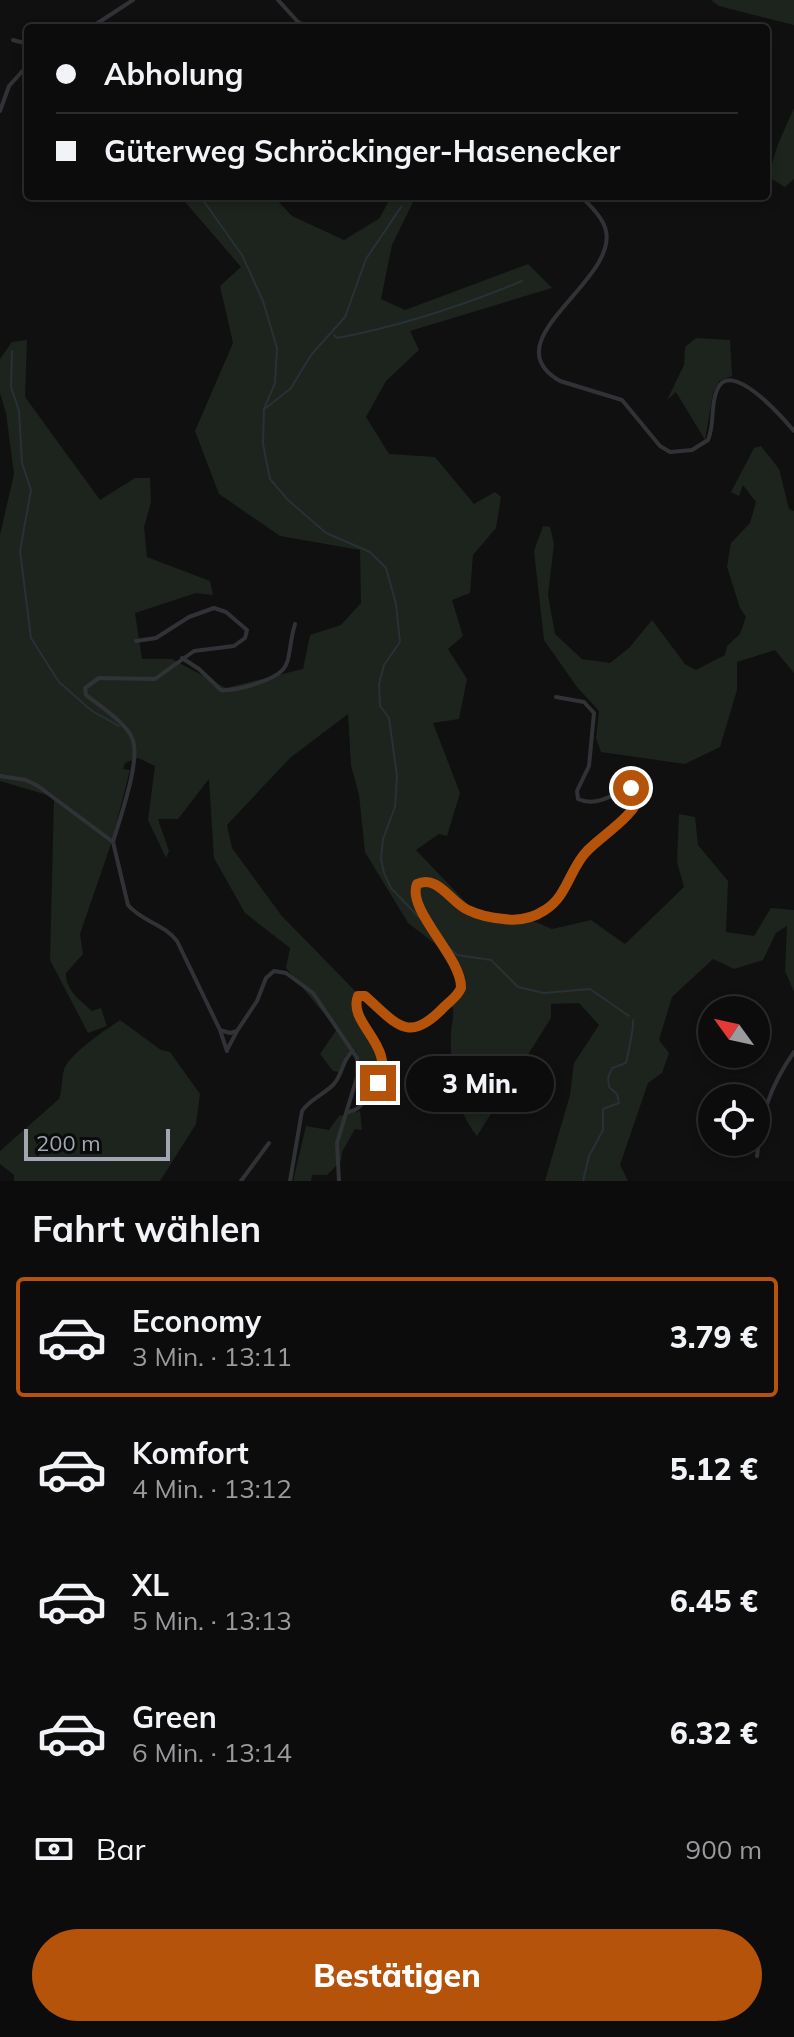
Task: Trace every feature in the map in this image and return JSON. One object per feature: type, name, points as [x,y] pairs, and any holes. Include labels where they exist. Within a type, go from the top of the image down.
[{"type":"street","points":[[96,24],[133,0]]},
{"type":"street","points":[[278,0],[302,24]]},
{"type":"street","points":[[13,40],[24,43]]},
{"type":"street","points":[[0,111],[9,86],[24,69]]},
{"type":"street","points":[[584,200],[602,221],[607,233],[604,249],[587,283],[543,334],[539,352],[544,367],[560,381],[622,400],[660,446],[670,452],[692,450],[706,443],[711,432],[716,391],[727,380],[753,391],[794,431]]},
{"type":"street","points":[[136,641],[156,638],[184,620],[214,608],[226,612],[246,628],[245,638],[237,645],[200,649],[182,658],[155,679],[99,678],[85,688],[86,695],[128,731],[134,742],[123,816],[113,842],[128,905],[135,913],[165,929],[177,941],[227,1051],[257,1001],[266,978],[274,971],[293,977],[313,993],[353,1051],[358,1067],[349,1112],[337,1143],[339,1181]]},
{"type":"street","points":[[182,658],[224,691],[271,679],[287,665],[295,624]]},
{"type":"street","points":[[349,1112],[357,1109],[378,1083],[383,1069],[378,1047],[357,1010],[358,996],[365,996],[395,1022],[415,1028],[432,1020],[461,988],[456,968],[416,898],[415,886],[421,882],[433,883],[467,910],[513,919],[528,918],[545,911],[560,895],[583,855],[616,825],[640,797],[637,789],[631,788],[594,802],[578,799],[577,791],[589,766],[594,713],[584,702],[556,697]]},
{"type":"street","points":[[0,776],[26,780],[38,786],[113,842]]},
{"type":"street","points":[[220,1030],[230,1033],[237,1031]]},
{"type":"street","points":[[290,1181],[302,1111],[333,1085],[345,1059],[353,1051]]},
{"type":"street","points":[[770,1091],[794,1052]]},
{"type":"street","points":[[241,1181],[269,1143]]},
{"type":"shaded area","points":[[711,0],[794,0],[794,25],[719,6]]},
{"type":"shaded area","points":[[794,108],[794,179],[785,187],[770,178],[778,144]]},
{"type":"shaded area","points":[[183,200],[277,200],[292,216],[344,240],[380,218],[389,200],[414,200],[392,245],[381,299],[405,310],[528,264],[552,288],[410,331],[419,350],[386,381],[366,417],[389,454],[435,457],[474,504],[495,492],[501,497],[496,528],[473,555],[470,593],[452,600],[463,636],[448,649],[467,679],[459,719],[433,723],[460,793],[447,836],[439,834],[416,850],[479,916],[506,922],[536,922],[552,929],[591,920],[625,944],[684,887],[677,862],[679,814],[695,817],[698,845],[728,881],[726,932],[754,936],[771,908],[794,910],[794,992],[785,971],[787,926],[776,933],[763,960],[734,969],[713,959],[672,997],[659,1040],[669,1053],[662,1073],[648,1083],[620,1165],[628,1181],[545,1181],[570,1095],[574,1063],[599,1025],[579,1003],[551,1004],[551,1018],[477,1136],[470,1126],[455,1088],[451,1047],[451,1004],[459,997],[464,979],[451,956],[408,923],[365,852],[359,795],[351,765],[348,714],[290,758],[227,825],[232,848],[281,915],[356,992],[352,1006],[373,1045],[376,1066],[367,1090],[356,1105],[360,1072],[355,1049],[345,1056],[339,1072],[333,1071],[320,1054],[337,1029],[286,968],[290,948],[245,913],[214,858],[209,779],[178,819],[158,819],[169,851],[166,858],[148,820],[155,766],[138,758],[125,763],[123,769],[130,770],[111,844],[80,934],[83,954],[66,973],[68,985],[74,994],[92,1011],[101,1008],[107,1026],[88,1033],[50,960],[54,797],[0,781],[0,535],[14,474],[6,413],[0,393],[0,359],[12,342],[27,340],[25,397],[100,500],[135,478],[150,478],[151,502],[144,527],[147,557],[210,581],[213,595],[196,593],[135,613],[142,659],[172,659],[226,688],[303,669],[310,635],[341,625],[361,603],[360,550],[280,536],[219,494],[195,431],[233,343],[220,286],[241,267]]},
{"type":"shaded area","points":[[696,338],[730,340],[732,376],[719,381],[713,393],[705,440],[676,392],[667,400],[684,365],[685,347]]},
{"type":"shaded area","points":[[761,446],[779,469],[789,509],[794,511],[794,673],[775,650],[737,662],[737,690],[720,747],[685,764],[601,752],[596,738],[599,711],[577,687],[544,640],[534,551],[543,526],[550,527],[554,544],[548,595],[555,634],[582,659],[610,663],[629,648],[652,620],[685,664],[696,670],[725,655],[727,646],[740,634],[746,617],[740,608],[727,567],[731,543],[750,523],[756,502],[743,485],[739,496],[731,492],[754,448]]},
{"type":"shaded area","points":[[120,1020],[161,1050],[170,1052],[200,1094],[196,1124],[160,1181],[14,1181],[14,1175],[0,1164],[0,1151],[59,1099],[65,1067],[76,1054]]},
{"type":"shaded area","points":[[360,1111],[362,1130],[355,1129],[342,1152],[341,1161],[327,1175],[312,1175],[311,1181],[293,1181],[306,1126],[329,1130],[339,1116]]},
{"type":"waterway","points":[[203,200],[242,255],[263,301],[277,348],[275,383],[264,409],[263,444],[270,479],[288,500],[326,533],[370,552],[386,568],[396,604],[400,642],[384,665],[379,684],[380,706],[389,718],[397,776],[395,807],[383,839],[381,859],[391,888],[435,934]]},
{"type":"waterway","points":[[266,408],[291,388],[311,355],[345,317],[366,259],[401,207]]},
{"type":"waterway","points":[[334,335],[337,338],[408,321],[522,281]]},
{"type":"waterway","points":[[12,351],[11,387],[19,411],[22,463],[31,490],[20,551],[31,638],[59,682],[92,711],[119,726]]},
{"type":"waterway","points":[[443,942],[457,955],[491,960],[518,987],[544,993],[590,989],[629,1016]]},
{"type":"waterway","points":[[583,1181],[589,1156],[603,1130],[603,1109],[619,1103],[617,1094],[609,1087],[608,1078],[612,1068],[626,1063],[633,1020]]},
{"type":"route","points":[[378,1083],[383,1069],[381,1055],[355,1005],[358,996],[365,996],[395,1022],[415,1028],[432,1020],[461,988],[456,968],[414,894],[417,884],[425,881],[433,883],[467,910],[500,919],[528,918],[540,913],[557,900],[583,855],[637,802],[640,793],[631,788]]}]
